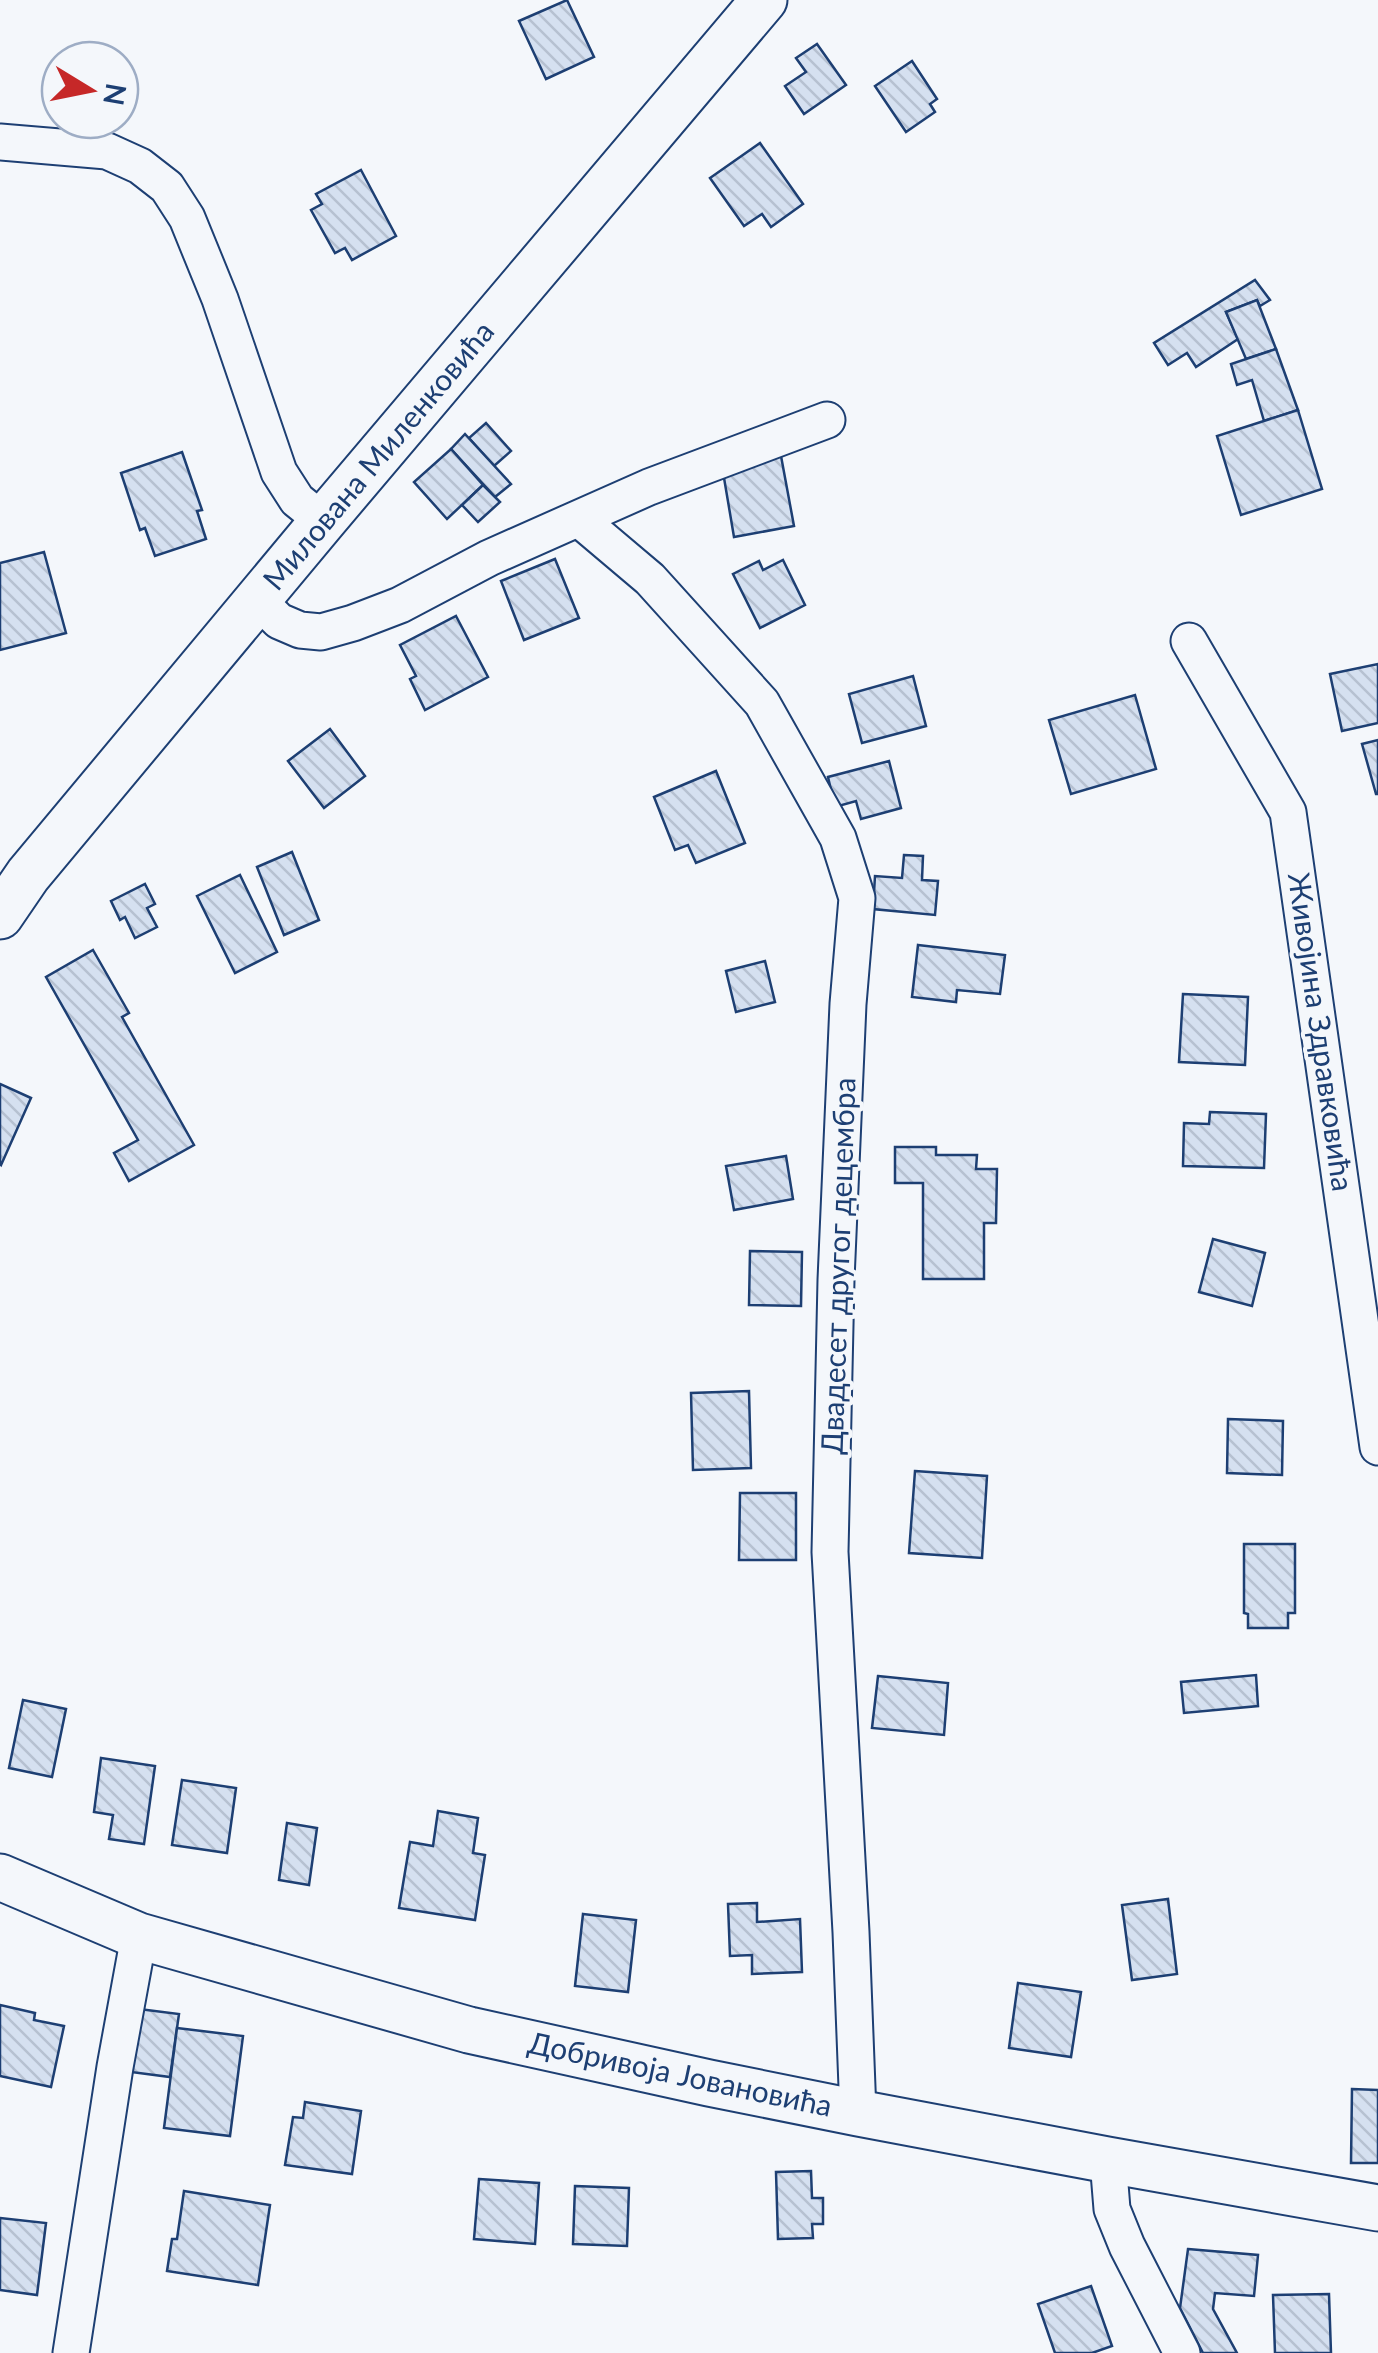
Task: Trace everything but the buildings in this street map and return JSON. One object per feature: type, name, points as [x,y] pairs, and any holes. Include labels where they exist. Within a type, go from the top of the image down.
[{"type":"street","name":"Милована Миленковића","points":[[0,916],[28,875],[323,521],[764,0]]},
{"type":"street","points":[[0,142],[107,152],[140,166],[167,187],[187,218],[220,299],[278,472],[297,500],[323,521]]},
{"type":"street","points":[[258,600],[279,620],[300,630],[321,632],[353,624],[649,487],[827,420]]},
{"type":"street","name":"Двадесет другог децембра","points":[[579,519],[650,579],[762,703],[838,838],[857,898],[848,1004],[837,1260],[830,1552],[858,2112]]},
{"type":"street","name":"Живојина Здравковића","points":[[1189,641],[1288,812],[1378,1447]]},
{"type":"street","name":"Добривоја Јовановића","points":[[0,1877],[139,1936],[469,2030],[709,2083],[1378,2208]]},
{"type":"street","points":[[71,2353],[139,1936]]},
{"type":"street","points":[[1108,2160],[1112,2209],[1182,2353]]}]
